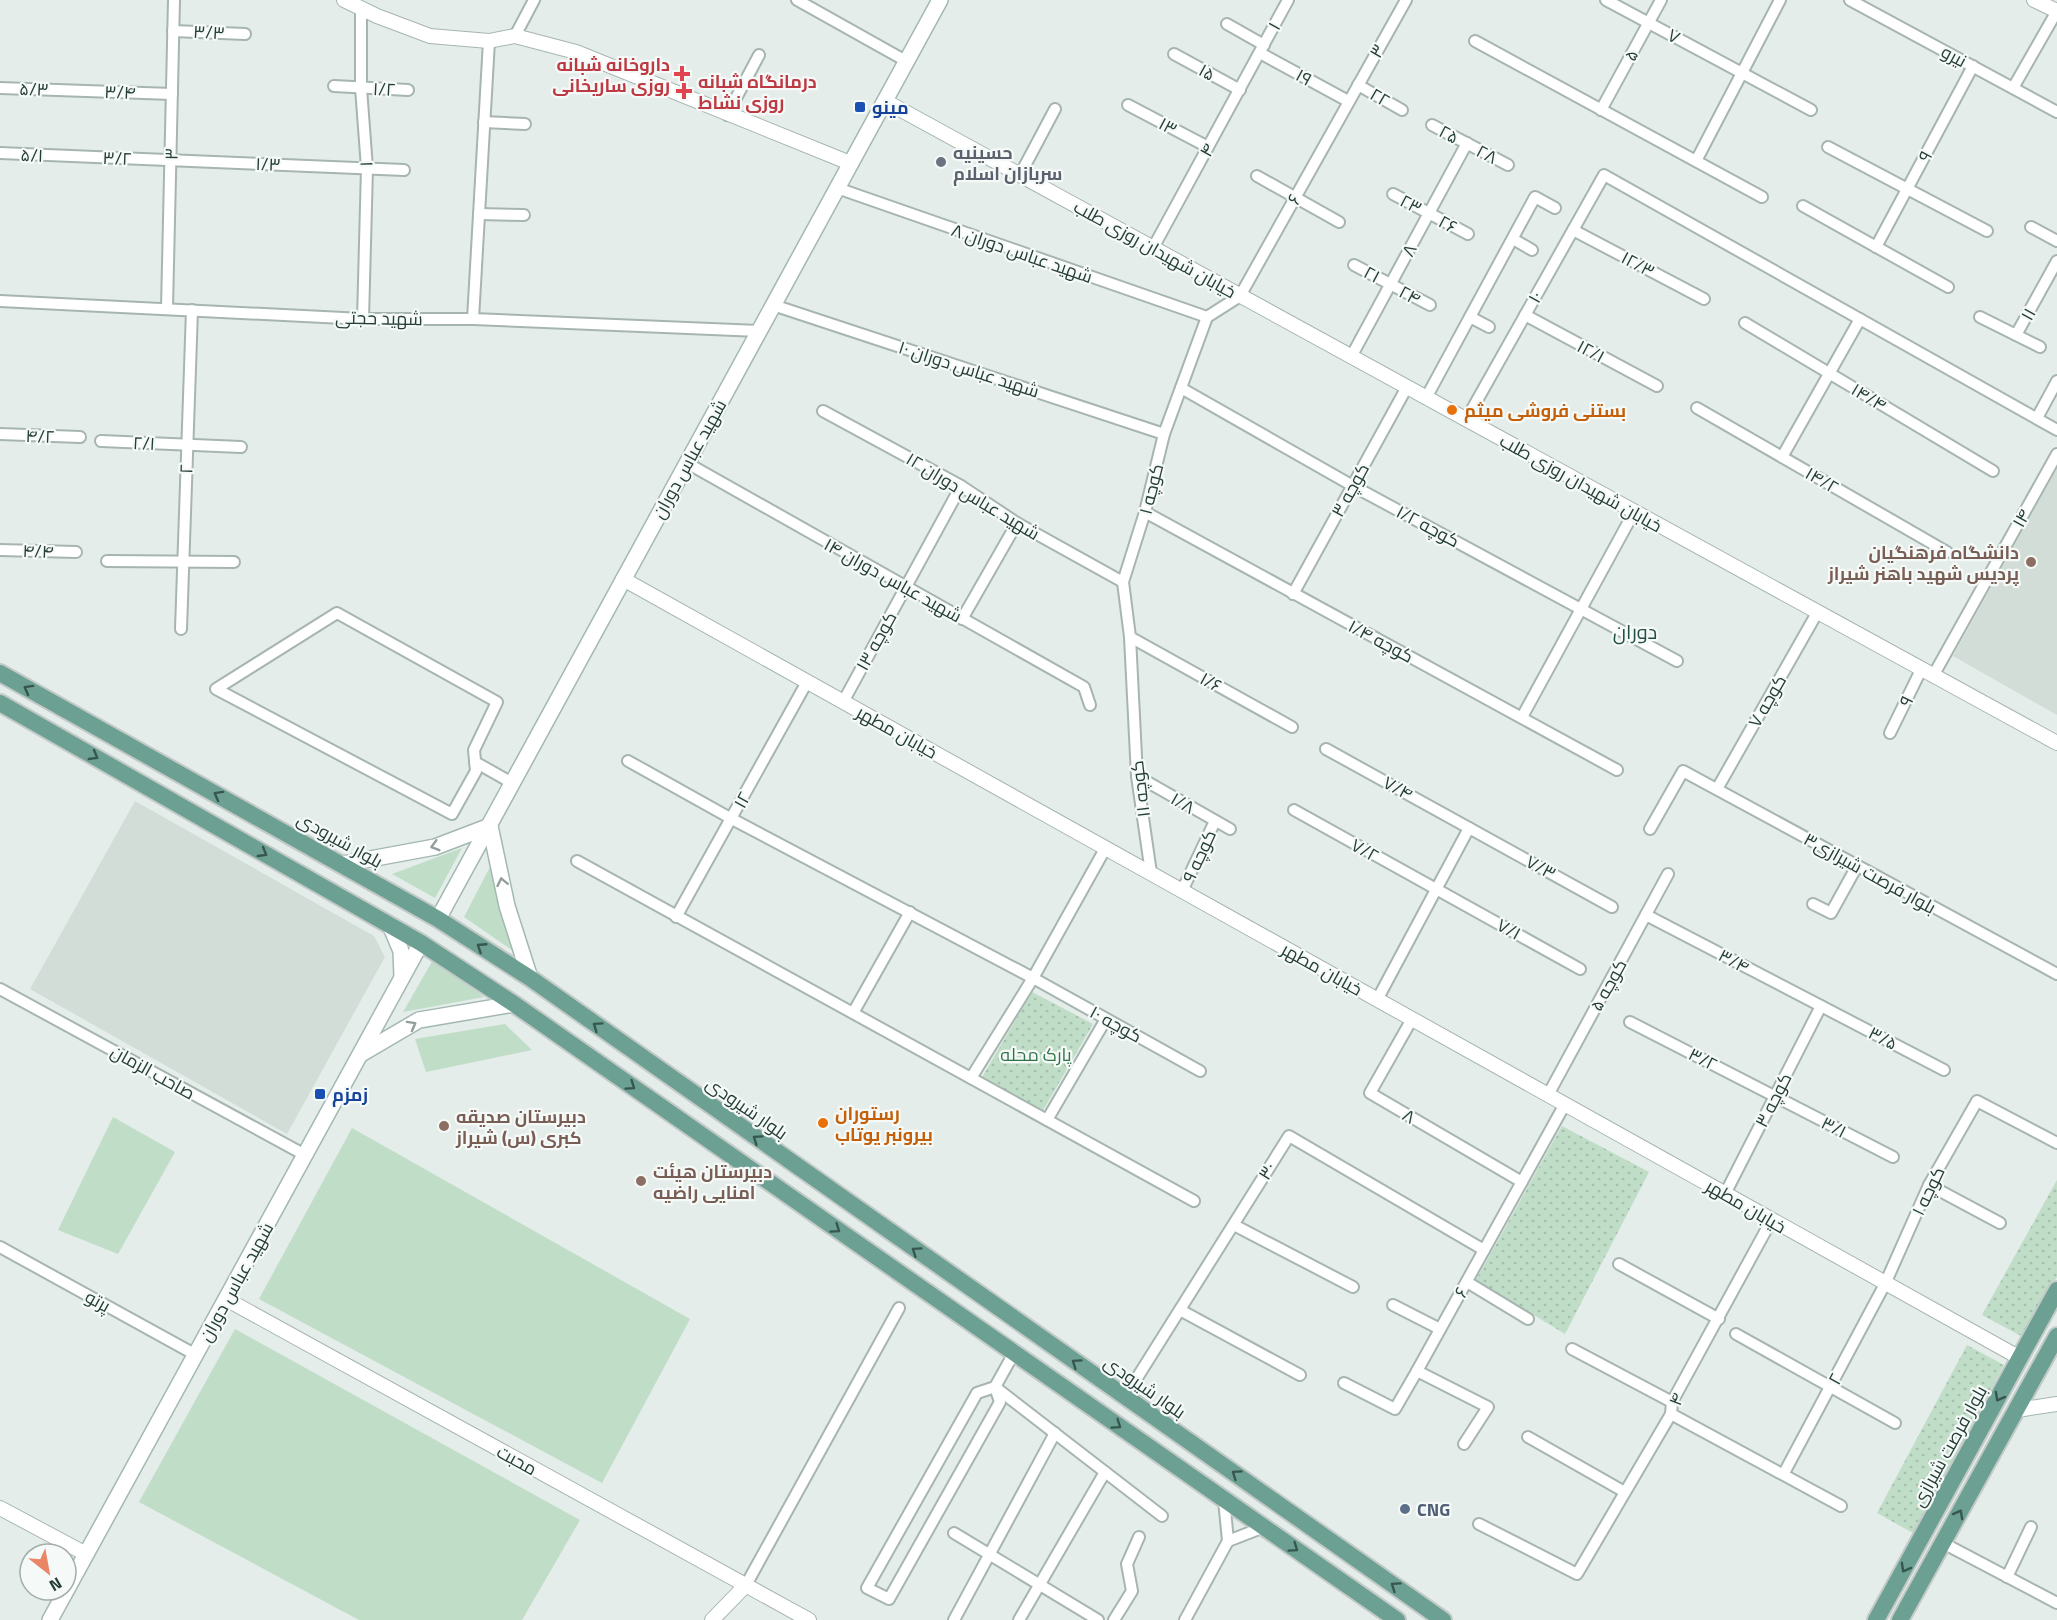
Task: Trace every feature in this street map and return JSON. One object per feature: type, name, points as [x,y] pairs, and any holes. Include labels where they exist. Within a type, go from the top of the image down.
[{"type":"main road","name":"شهید عباس دوران","points":[[438,919],[940,0]]},
{"type":"main road","name":"بلوار شیرودی","points":[[0,673],[343,864],[438,919],[530,978],[1443,1620]]},
{"type":"main road","points":[[0,703],[421,943],[514,1004],[1397,1620]]},
{"type":"main road","points":[[43,727],[56,705]]},
{"type":"main road","points":[[343,864],[435,848],[490,826],[507,906],[530,978]]},
{"type":"main road","points":[[390,926],[401,951],[402,979]]},
{"type":"main road","name":"شهید عباس دوران","points":[[50,1620],[421,943]]},
{"type":"main road","points":[[361,1054],[419,1020],[514,1004]]},
{"type":"main road","points":[[788,1196],[800,1186],[804,1172]]},
{"type":"main road","points":[[809,1210],[812,1196],[824,1186]]},
{"type":"main road","name":"بلوار فرصت شیرازی","points":[[1876,1620],[2057,1290]]},
{"type":"main road","points":[[1900,1620],[2057,1336]]},
{"type":"street","name":"۳","points":[[167,308],[174,0]]},
{"type":"street","points":[[345,0],[361,9],[430,36],[489,41],[515,36],[576,52],[850,163]]},
{"type":"street","points":[[515,36],[534,0]]},
{"type":"street","points":[[796,0],[906,61]]},
{"type":"street","name":"۱","points":[[1262,49],[1288,0]]},
{"type":"street","name":"۳","points":[[1348,101],[1406,0]]},
{"type":"street","name":"۷","points":[[1606,0],[1811,110]]},
{"type":"street","name":"۵","points":[[1601,110],[1661,0]]},
{"type":"street","points":[[1696,161],[1780,0]]},
{"type":"street","name":"نیرو","points":[[1850,0],[2057,112]]},
{"type":"street","points":[[2013,88],[2057,11],[2034,0]]},
{"type":"street","name":"۱","points":[[361,9],[361,88],[367,168],[363,319]]},
{"type":"street","name":"۱۹","points":[[1227,24],[1262,49],[1348,101]]},
{"type":"street","name":"۳/۳","points":[[173,31],[245,34]]},
{"type":"street","points":[[473,319],[489,41]]},
{"type":"street","points":[[1475,41],[1762,197]]},
{"type":"street","name":"۴","points":[[1153,248],[1262,49]]},
{"type":"street","name":"۱۵","points":[[1174,54],[1240,90]]},
{"type":"street","points":[[727,115],[759,55]]},
{"type":"street","name":"۹","points":[[1876,247],[1973,66]]},
{"type":"street","name":"۲۲","points":[[1358,85],[1402,110]]},
{"type":"street","name":"۱/۲","points":[[334,86],[408,90]]},
{"type":"street","name":"۵/۳","points":[[0,88],[68,90]]},
{"type":"street","name":"۳/۴","points":[[68,90],[172,94]]},
{"type":"street","name":"خیابان شهیدان روزی طلب","points":[[885,101],[2057,743]]},
{"type":"street","name":"۶","points":[[1240,296],[1348,101]]},
{"type":"street","name":"۱۳","points":[[1128,105],[1209,147]]},
{"type":"street","points":[[1020,175],[1055,110]]},
{"type":"street","points":[[484,122],[525,124]]},
{"type":"street","name":"۲۵","points":[[1432,124],[1467,143]]},
{"type":"street","name":"۲۸","points":[[1467,143],[1508,165]]},
{"type":"street","name":"۸","points":[[1351,357],[1467,143]]},
{"type":"street","points":[[1828,147],[1987,231]]},
{"type":"street","name":"۵/۱","points":[[0,153],[63,156]]},
{"type":"street","name":"۳/۲","points":[[63,156],[170,160]]},
{"type":"street","name":"۱/۳","points":[[170,160],[404,170]]},
{"type":"street","name":"۱۰","points":[[1466,420],[1604,174],[1860,319]]},
{"type":"street","points":[[1257,176],[1339,222]]},
{"type":"street","name":"شهید عباس دوران ۸","points":[[837,188],[1208,317]]},
{"type":"street","name":"۲۳","points":[[1393,194],[1429,213]]},
{"type":"street","points":[[1426,398],[1535,197],[1555,208]]},
{"type":"street","points":[[1803,206],[1948,287]]},
{"type":"street","name":"۲۶","points":[[1429,213],[1468,234]]},
{"type":"street","points":[[479,214],[524,215]]},
{"type":"street","points":[[2031,227],[2057,241]]},
{"type":"street","name":"۱۲/۳","points":[[1573,230],[1704,299]]},
{"type":"street","points":[[1513,238],[1532,250]]},
{"type":"street","name":"۱۱","points":[[2016,336],[2057,261]]},
{"type":"street","name":"۲۱","points":[[1354,265],[1390,284]]},
{"type":"street","name":"۲۴","points":[[1390,284],[1430,305]]},
{"type":"street","points":[[1208,317],[1240,296]]},
{"type":"street","name":"شهید حجتی","points":[[0,301],[363,319],[473,319],[759,331]]},
{"type":"street","name":"شهید عباس دوران ۱۰","points":[[773,305],[1164,434]]},
{"type":"street","name":"۲","points":[[181,629],[192,310]]},
{"type":"street","name":"۱۲/۱","points":[[1525,315],[1657,386]]},
{"type":"street","name":"کوچه ۱","points":[[1132,704],[1130,637],[1123,582],[1145,512],[1164,434],[1208,317]]},
{"type":"street","points":[[1470,317],[1489,327]]},
{"type":"street","points":[[1980,317],[2040,347]]},
{"type":"street","points":[[1782,457],[1860,319],[2057,430]]},
{"type":"street","name":"۱۴/۴","points":[[1745,323],[1993,471]]},
{"type":"street","points":[[2037,418],[2057,381]]},
{"type":"street","name":"کوچه ۳","points":[[1293,594],[1407,387]]},
{"type":"street","name":"کوچه ۱/۲","points":[[1181,388],[1353,486],[1677,661]]},
{"type":"street","name":"۱۴/۲","points":[[1697,408],[1947,552]]},
{"type":"street","name":"شهید عباس دوران ۱۲","points":[[823,411],[961,486],[1017,523],[1123,582]]},
{"type":"street","name":"۴/۲","points":[[0,434],[80,437]]},
{"type":"street","name":"۲/۱","points":[[101,441],[241,447]]},
{"type":"street","name":"۱۴","points":[[1927,673],[2057,454]]},
{"type":"street","name":"شهید عباس دوران ۱۴","points":[[687,463],[1084,687],[1090,705]]},
{"type":"street","name":"کوچه ۱۳","points":[[843,702],[961,486]]},
{"type":"street","name":"کوچه ۱/۴","points":[[1145,512],[1617,770]]},
{"type":"street","points":[[1522,717],[1634,512]]},
{"type":"street","points":[[962,619],[1017,523]]},
{"type":"street","name":"۴/۴","points":[[0,550],[76,552]]},
{"type":"street","points":[[106,561],[234,562]]},
{"type":"street","name":"خیابان مطهر","points":[[623,579],[2020,1358]]},
{"type":"street","points":[[337,613],[497,702],[474,750],[475,762],[476,771],[452,814],[216,689],[337,613]]},
{"type":"street","name":"کوچه ۷","points":[[1717,789],[1817,613]]},
{"type":"street","name":"۱/۶","points":[[1130,637],[1292,727]]},
{"type":"street","name":"۹","points":[[1890,733],[1927,673]]},
{"type":"street","name":"۱۲","points":[[676,917],[807,682]]},
{"type":"street","name":"کوچه ۱۱","points":[[1132,704],[1137,777],[1151,873]]},
{"type":"street","name":"۷/۴","points":[[1326,749],[1469,828]]},
{"type":"street","name":"کوچه ۱۰","points":[[627,761],[1033,978],[1200,1071]]},
{"type":"street","points":[[475,762],[512,783]]},
{"type":"street","name":"۳بلوار فرصت شیرازی","points":[[1650,829],[1683,771],[2057,974]]},
{"type":"street","name":"۱/۸","points":[[1137,777],[1230,829]]},
{"type":"street","name":"۷/۲","points":[[1294,810],[1437,889]]},
{"type":"street","name":"کوچه ۹","points":[[1182,891],[1215,821]]},
{"type":"street","points":[[1377,1000],[1469,828]]},
{"type":"street","name":"۷/۳","points":[[1469,828],[1612,907]]},
{"type":"street","points":[[971,1078],[1033,978],[1105,849]]},
{"type":"street","points":[[577,861],[1194,1201]]},
{"type":"street","points":[[1813,903],[1831,913],[1857,866]]},
{"type":"street","name":"کوچه ۵","points":[[1548,1095],[1668,874]]},
{"type":"street","name":"۷/۱","points":[[1437,889],[1581,969]]},
{"type":"street","points":[[853,1013],[910,912]]},
{"type":"street","name":"۳/۴","points":[[1646,915],[1821,1006]]},
{"type":"street","name":"صاحب الزمان","points":[[0,988],[305,1155]]},
{"type":"street","name":"کوچه ۳","points":[[1725,1194],[1821,1006]]},
{"type":"street","name":"۳/۵","points":[[1821,1006],[1944,1070]]},
{"type":"street","points":[[1047,1120],[1106,1019]]},
{"type":"street","name":"۸","points":[[1412,1019],[1370,1093],[1522,1182]]},
{"type":"street","name":"۳/۲","points":[[1630,1022],[1775,1097]]},
{"type":"street","name":"۳/۱","points":[[1775,1097],[1893,1157]]},
{"type":"street","name":"کوچه ۱","points":[[1885,1284],[1929,1185],[1977,1101],[2057,1143]]},
{"type":"street","name":"۶","points":[[1344,1383],[1395,1409],[1565,1104]]},
{"type":"street","name":"۳۰","points":[[1125,1397],[1289,1136],[1484,1250]]},
{"type":"street","points":[[1929,1185],[2000,1223]]},
{"type":"street","name":"۴","points":[[1479,1524],[1577,1574],[1672,1408],[1772,1221]]},
{"type":"street","points":[[1233,1225],[1353,1287]]},
{"type":"street","name":"پرتو","points":[[0,1247],[196,1354]]},
{"type":"street","points":[[1619,1264],[1719,1319]]},
{"type":"street","points":[[1467,1282],[1528,1319]]},
{"type":"street","name":"۲","points":[[1784,1473],[1885,1284]]},
{"type":"street","name":"محبت","points":[[226,1299],[809,1620]]},
{"type":"street","points":[[1393,1305],[1440,1329]]},
{"type":"street","points":[[712,1620],[746,1586],[899,1308]]},
{"type":"street","points":[[1180,1310],[1300,1375]]},
{"type":"street","points":[[1736,1334],[1895,1423]]},
{"type":"street","points":[[1572,1349],[1841,1506]]},
{"type":"street","points":[[995,1386],[1000,1402],[889,1599],[867,1588],[977,1393],[995,1386],[1014,1353]]},
{"type":"street","points":[[1417,1371],[1488,1407],[1464,1444]]},
{"type":"street","points":[[995,1386],[1162,1516]]},
{"type":"street","points":[[2017,1410],[2057,1404]]},
{"type":"street","points":[[954,1620],[1055,1433]]},
{"type":"street","points":[[1528,1437],[1623,1491]]},
{"type":"street","points":[[1019,1620],[1105,1472]]},
{"type":"street","points":[[1185,1620],[1228,1541],[1224,1500]]},
{"type":"street","points":[[0,1508],[86,1554]]},
{"type":"street","points":[[1228,1541],[1264,1527]]},
{"type":"street","points":[[2007,1577],[2031,1527]]},
{"type":"street","points":[[954,1533],[1098,1620]]},
{"type":"street","points":[[1114,1620],[1132,1590],[1127,1564],[1139,1537]]},
{"type":"street","points":[[1943,1543],[2057,1604]]},
{"type":"shaded area","name":"دانشگاه فرهنگیان پردیس شهید باهنر شیراز","points":[[2057,468],[2057,715],[1953,656]]},
{"type":"shaded area","points":[[135,801],[374,936],[385,957],[287,1134],[30,989]]},
{"type":"green space","points":[[462,848],[435,898],[392,874]]},
{"type":"green space","points":[[491,865],[499,909],[512,950],[464,917]]},
{"type":"green space","points":[[433,960],[484,997],[403,1012]]},
{"type":"green space","name":"پارک محله","points":[[1032,992],[1093,1024],[1041,1114],[981,1079]]},
{"type":"green space","points":[[505,1024],[532,1050],[426,1072],[415,1039]]},
{"type":"green space","points":[[113,1117],[175,1152],[118,1254],[58,1230]]},
{"type":"green space","points":[[1562,1126],[1649,1172],[1565,1334],[1476,1280]]},
{"type":"green space","points":[[352,1128],[690,1319],[602,1483],[259,1299]]},
{"type":"green space","points":[[2057,1180],[2057,1277],[2023,1337],[1982,1315]]},
{"type":"green space","points":[[235,1329],[580,1520],[522,1620],[359,1620],[139,1502]]},
{"type":"green space","points":[[1967,1345],[2004,1365],[1913,1533],[1877,1513]]},
{"type":"place","name":"داروخانه شبانه روزی ساریخانی","points":[[682,74]]},
{"type":"place","name":"درمانگاه شبانه روزی نشاط","points":[[684,91]]},
{"type":"place","name":"مینو","points":[[860,107]]},
{"type":"place","name":"حسینیه سربازان اسلام","points":[[941,162]]},
{"type":"place","name":"بستنی فروشی میثم","points":[[1452,410]]},
{"type":"place","name":"دانشگاه فرهنگیان پردیس شهید باهنر شیراز","points":[[2031,562]]},
{"type":"place","name":"زمزم","points":[[320,1094]]},
{"type":"place","name":"رستوران بیرونبر یوتاب","points":[[823,1123]]},
{"type":"place","name":"دبیرستان صدیقه کبری (س) شیراز","points":[[444,1126]]},
{"type":"place","name":"دبیرستان هیئت امنایی راضیه","points":[[641,1181]]},
{"type":"place","name":"CNG","points":[[1405,1509]]},
{"type":"district","name":"دوران","points":[[1635,631]]}]
